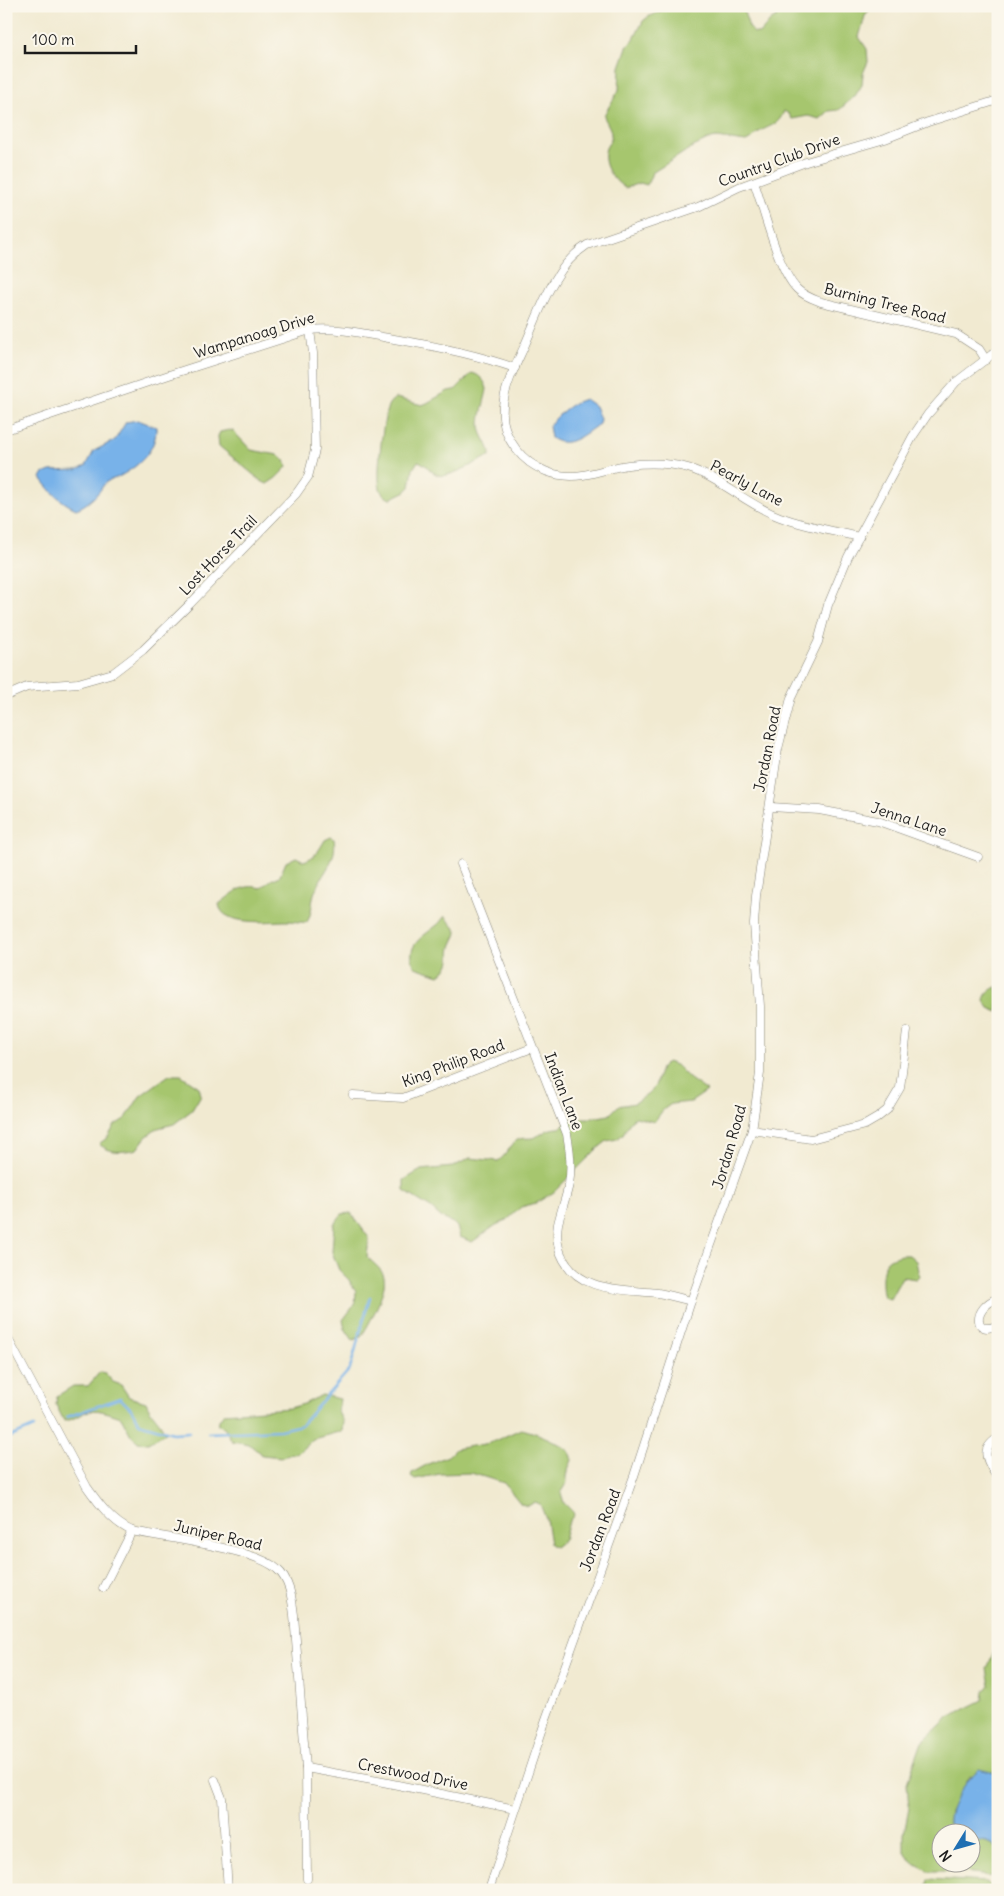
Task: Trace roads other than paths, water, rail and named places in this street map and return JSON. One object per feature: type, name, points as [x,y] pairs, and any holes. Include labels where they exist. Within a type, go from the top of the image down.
[{"type":"street","name":"Country Club Drive","points":[[573,254],[587,245],[698,207],[739,187],[806,162],[816,161],[998,100]]},
{"type":"street","name":"Burning Tree Road","points":[[754,182],[782,266],[798,290],[813,300],[956,334],[979,349],[986,360]]},
{"type":"street","name":"Pearly Lane","points":[[573,254],[553,284],[503,396],[506,431],[509,440],[521,456],[551,474],[568,476],[584,475],[602,470],[644,464],[679,466],[713,479],[774,515],[859,537]]},
{"type":"street","name":"Wampanoag Drive","points":[[6,430],[86,402],[310,330],[337,329],[372,334],[466,352],[514,368]]},
{"type":"street","name":"Lost Horse Trail","points":[[6,696],[27,686],[78,682],[113,673],[143,650],[296,494],[308,477],[315,450],[313,353],[310,330]]},
{"type":"street","name":"Jordan Road","points":[[489,1890],[546,1719],[640,1460],[691,1301],[752,1130],[760,1073],[760,1006],[754,924],[756,893],[771,807],[778,749],[791,698],[818,642],[828,605],[848,557],[908,444],[928,414],[956,382],[998,350]]},
{"type":"street","name":"Jenna Lane","points":[[771,807],[819,810],[878,821],[978,857]]},
{"type":"street","name":"Indian Lane","points":[[461,864],[567,1134],[570,1150],[569,1183],[558,1224],[557,1243],[564,1261],[581,1279],[588,1283],[606,1288],[660,1293],[691,1301]]},
{"type":"street","points":[[752,1130],[811,1139],[865,1124],[877,1118],[887,1110],[900,1088],[907,1031]]},
{"type":"street","name":"King Philip Road","points":[[352,1096],[403,1098],[532,1048]]},
{"type":"street","points":[[998,1298],[985,1305],[978,1318],[980,1324],[985,1327],[998,1326]]},
{"type":"street","name":"Juniper Road","points":[[6,1335],[87,1487],[102,1508],[125,1528],[132,1531],[234,1551],[266,1560],[285,1579],[292,1597],[306,1768],[307,1879]]},
{"type":"street","points":[[998,1438],[989,1444],[986,1451],[986,1458],[998,1479]]},
{"type":"street","points":[[103,1588],[132,1531]]},
{"type":"street","name":"Crestwood Drive","points":[[306,1768],[515,1809]]},
{"type":"street","points":[[215,1780],[222,1798],[228,1890]]},
{"type":"water","points":[[585,399],[595,406],[600,419],[599,424],[582,436],[570,441],[557,441],[551,438],[549,426],[570,406]]},
{"type":"water","points":[[138,420],[156,427],[154,442],[146,456],[120,476],[106,482],[96,496],[84,505],[76,509],[65,503],[52,492],[41,478],[43,474],[50,471],[77,470],[86,466],[94,451],[115,440],[126,422]]},
{"type":"water","points":[[979,1769],[998,1774],[998,1849],[987,1842],[982,1841],[982,1824],[949,1824],[951,1810],[969,1779]]},
{"type":"waterway","points":[[208,1433],[280,1430],[301,1425],[350,1369],[370,1297]]},
{"type":"waterway","points":[[67,1417],[120,1398],[131,1409],[139,1423],[173,1433],[189,1432]]},
{"type":"waterway","points":[[6,1439],[34,1427]]}]
